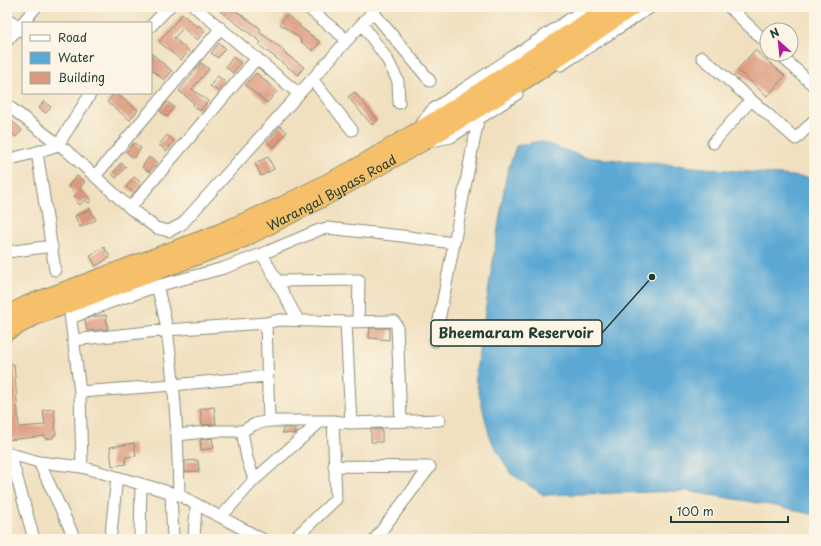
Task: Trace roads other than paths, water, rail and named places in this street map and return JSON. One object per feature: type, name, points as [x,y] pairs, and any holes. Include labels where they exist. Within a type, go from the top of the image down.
[{"type":"highway","name":"Warangal Bypass Road","points":[[7,332],[35,317],[70,311],[244,240],[324,198],[420,137],[609,7]]},
{"type":"highway","name":"Warangal Bypass Road","points":[[7,314],[34,302],[215,234],[282,205],[420,137],[534,75],[633,7]]},
{"type":"street","points":[[26,22],[36,7]]},
{"type":"street","points":[[152,25],[169,7]]},
{"type":"street","points":[[196,7],[299,94]]},
{"type":"street","points":[[307,7],[347,40]]},
{"type":"street","points":[[588,7],[432,110],[420,137],[451,137],[652,7]]},
{"type":"street","points":[[728,7],[759,36]]},
{"type":"street","points":[[7,105],[66,150],[130,208],[156,228],[169,231],[182,224],[375,9],[430,81]]},
{"type":"street","points":[[7,18],[21,29],[7,41]]},
{"type":"street","points":[[362,24],[387,59],[398,81],[399,103]]},
{"type":"street","points":[[95,176],[221,28]]},
{"type":"street","points":[[702,57],[796,139],[814,120]]},
{"type":"street","points":[[130,208],[257,58]]},
{"type":"street","points":[[788,62],[814,86]]},
{"type":"street","points":[[312,79],[352,130]]},
{"type":"street","points":[[7,160],[58,145],[90,94]]},
{"type":"street","points":[[713,143],[751,100]]},
{"type":"street","points":[[435,341],[478,120]]},
{"type":"street","points":[[37,152],[55,270]]},
{"type":"street","points":[[82,467],[80,392],[70,311],[111,302],[157,286],[224,268],[262,254],[309,233],[327,228],[453,243]]},
{"type":"street","points":[[7,252],[52,246]]},
{"type":"street","points":[[262,254],[298,320]]},
{"type":"street","points":[[277,281],[359,280],[358,321]]},
{"type":"street","points":[[157,286],[167,330],[178,435],[173,539]]},
{"type":"street","points":[[73,340],[167,330],[266,323],[279,320],[346,322],[392,320],[396,323],[401,421]]},
{"type":"street","points":[[346,322],[351,423]]},
{"type":"street","points":[[266,323],[269,421]]},
{"type":"street","points":[[80,392],[267,376]]},
{"type":"street","points":[[178,435],[215,431],[242,431],[255,424],[269,421],[333,421],[351,423],[440,420]]},
{"type":"street","points":[[221,517],[254,480],[321,421]]},
{"type":"street","points":[[294,539],[336,499],[333,421]]},
{"type":"street","points":[[242,431],[247,458],[254,480]]},
{"type":"street","points":[[9,453],[40,462],[82,467],[175,494],[262,539]]},
{"type":"street","points":[[9,453],[34,539]]},
{"type":"street","points":[[40,462],[75,539]]},
{"type":"street","points":[[334,466],[430,467],[375,539]]},
{"type":"street","points":[[111,533],[117,477]]},
{"type":"street","points":[[140,539],[141,484]]},
{"type":"street","points":[[194,539],[196,504]]},
{"type":"water","points":[[540,141],[584,157],[814,178],[814,515],[782,507],[687,491],[544,495],[510,473],[490,438],[475,377],[506,177],[516,146]]},
{"type":"place","name":"Bheemaram Reservoir","points":[[652,277]]}]
